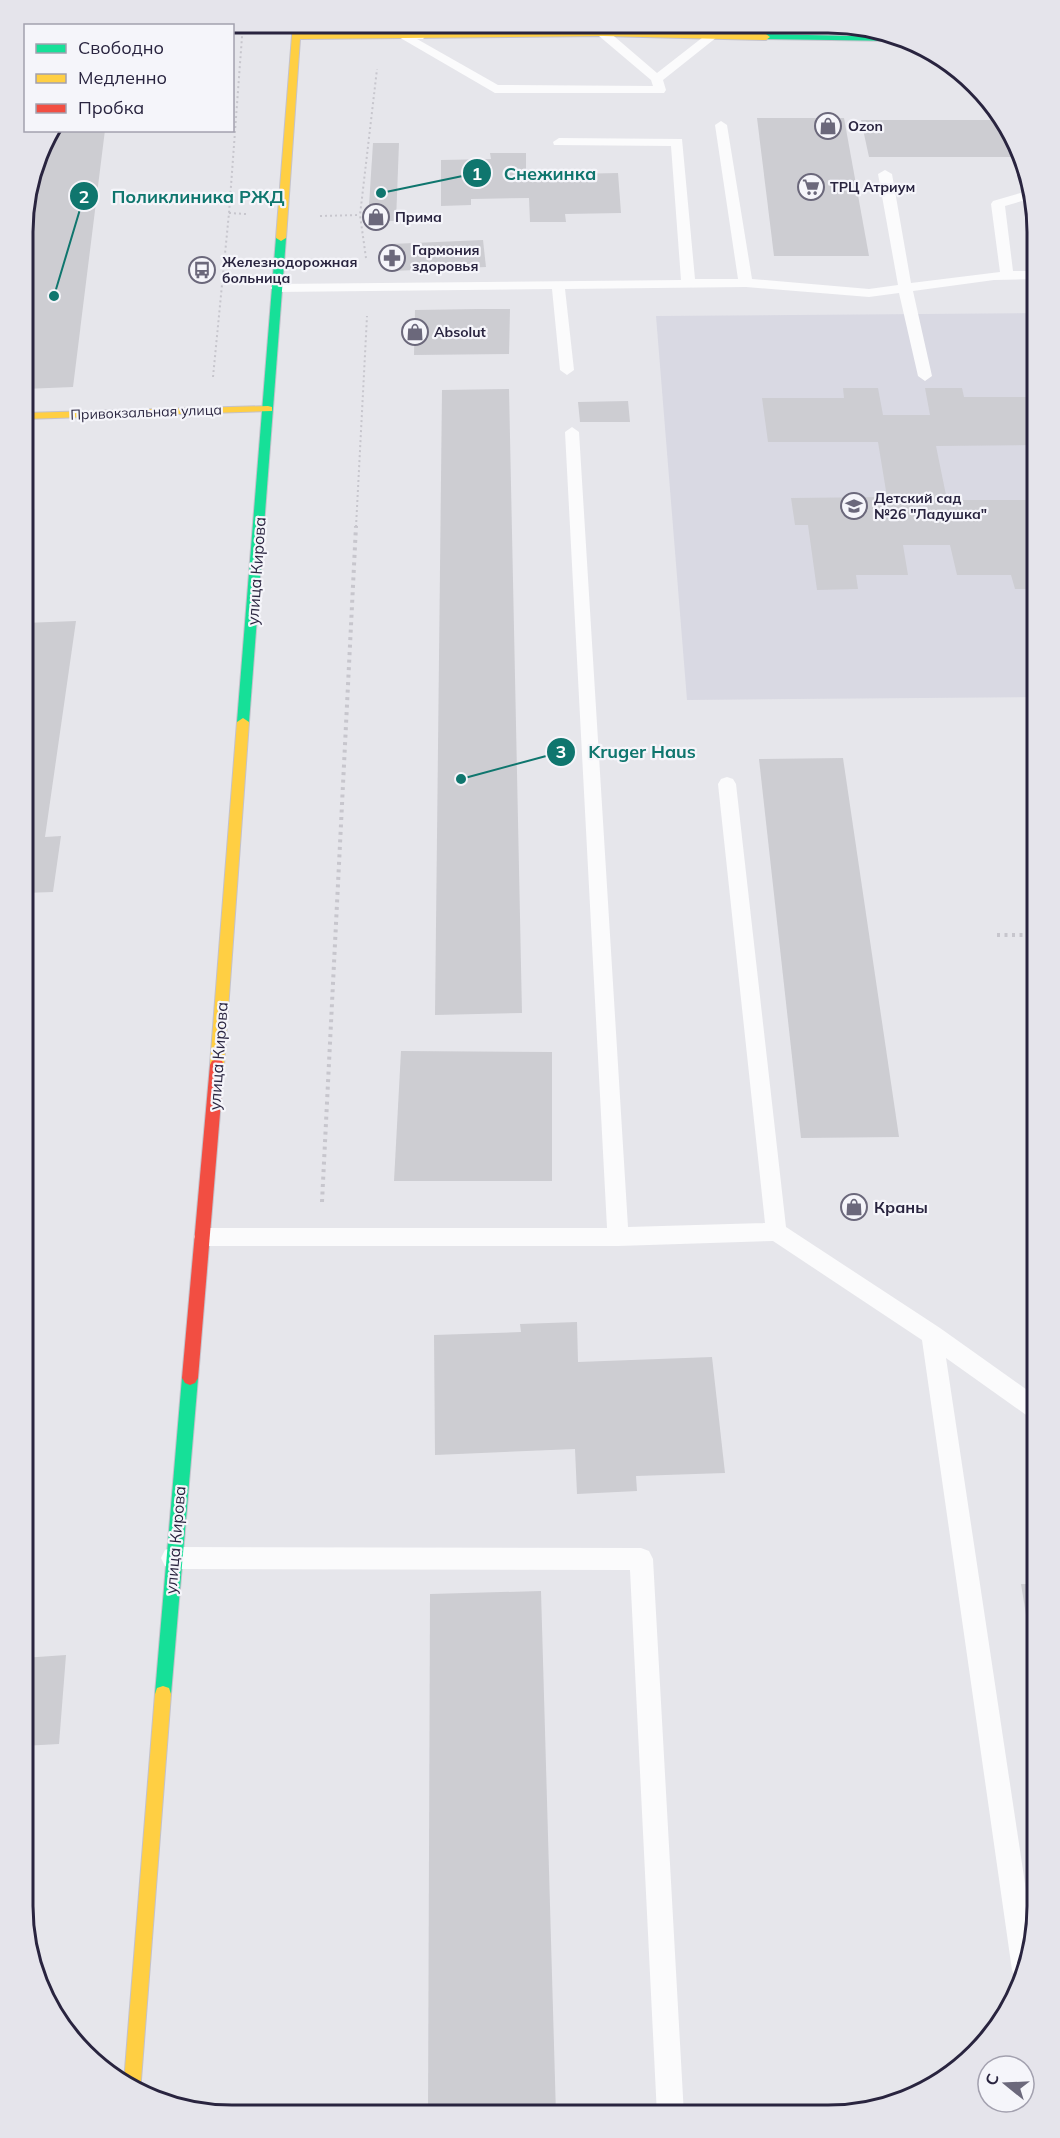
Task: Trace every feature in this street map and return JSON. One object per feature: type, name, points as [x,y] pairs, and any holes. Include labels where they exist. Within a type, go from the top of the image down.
[{"type":"main road","name":"улица Кирова","points":[[134,2079],[173,1558],[204,1237],[296,33]]},
{"type":"main road","points":[[338,33],[418,36],[496,33]]},
{"type":"main road","points":[[656,33],[711,37],[877,40]]},
{"type":"main road","name":"Привокзальная улица","points":[[33,416],[268,409]]},
{"type":"lane","points":[[418,36],[421,33]]},
{"type":"lane","points":[[403,36],[495,89],[660,90],[657,79],[605,33]]},
{"type":"lane","points":[[657,79],[711,37]]},
{"type":"lane","points":[[720,125],[746,283]]},
{"type":"lane","points":[[559,142],[677,142],[688,284]]},
{"type":"lane","points":[[885,174],[910,314],[925,376]]},
{"type":"lane","points":[[1007,276],[998,204],[1023,196]]},
{"type":"lane","points":[[277,288],[369,285],[746,283],[868,294],[1027,275]]},
{"type":"lane","points":[[558,284],[567,370]]},
{"type":"lane","points":[[572,432],[618,1237]]},
{"type":"lane","points":[[727,784],[776,1232]]},
{"type":"lane","points":[[204,1237],[618,1237],[776,1232],[932,1335],[1027,1403]]},
{"type":"lane","points":[[932,1335],[1022,1949]]},
{"type":"lane","points":[[173,1558],[641,1559],[670,2105]]},
{"type":"path","points":[[209,411],[229,213],[242,33]]},
{"type":"path","points":[[320,1237],[369,285],[360,215],[381,36]]},
{"type":"path","points":[[997,935],[1027,935]]},
{"type":"shaded area","name":"Детский сад №26 \"Ладушка\"","points":[[1027,313],[1027,697],[687,700],[656,316]]},
{"type":"building","name":"ТРЦ Атриум","points":[[757,118],[844,118],[869,256],[774,256]]},
{"type":"building","points":[[861,120],[992,120],[1011,157],[869,157]]},
{"type":"building","points":[[61,132],[105,132],[73,387],[33,389],[33,219],[40,180],[48,156]]},
{"type":"building","points":[[373,143],[399,143],[396,221],[368,221]]},
{"type":"building","points":[[490,153],[526,153],[526,175],[618,173],[621,213],[565,214],[566,222],[530,222],[529,198],[471,199],[471,205],[441,206],[441,160],[491,159]]},
{"type":"building","points":[[483,240],[486,267],[392,271],[391,244]]},
{"type":"building","points":[[510,309],[509,354],[414,355],[415,310]]},
{"type":"building","points":[[843,388],[878,388],[883,415],[930,415],[925,388],[962,388],[964,397],[1027,397],[1027,445],[936,446],[947,500],[1027,500],[1027,589],[1015,589],[1011,575],[957,575],[950,545],[903,545],[908,575],[856,575],[858,589],[817,590],[808,525],[795,525],[791,498],[887,497],[878,442],[768,442],[762,398],[844,398]]},
{"type":"building","points":[[509,389],[522,1013],[435,1015],[442,390]]},
{"type":"building","points":[[628,401],[630,422],[580,422],[578,402]]},
{"type":"building","points":[[76,621],[45,837],[61,836],[53,892],[33,893],[33,623]]},
{"type":"building","points":[[843,758],[899,1137],[801,1138],[759,759]]},
{"type":"building","points":[[401,1051],[552,1052],[552,1181],[394,1181]]},
{"type":"building","points":[[577,1322],[578,1362],[712,1357],[725,1473],[636,1476],[637,1491],[577,1494],[575,1449],[435,1455],[434,1335],[521,1332],[520,1324]]},
{"type":"building","points":[[1021,1584],[1027,1584],[1027,1621]]},
{"type":"building","points":[[541,1591],[556,2105],[428,2105],[430,1594]]},
{"type":"building","points":[[66,1655],[59,1744],[33,1745],[33,1657]]},
{"type":"traffic: fast","points":[[766,37],[876,40]]},
{"type":"traffic: fast","points":[[243,722],[281,238]]},
{"type":"traffic: fast","points":[[163,1694],[190,1378]]},
{"type":"traffic: slow","points":[[281,238],[296,33]]},
{"type":"traffic: slow","points":[[295,37],[603,33],[766,37]]},
{"type":"traffic: slow","points":[[33,416],[268,409]]},
{"type":"traffic: slow","points":[[217,1065],[243,722]]},
{"type":"traffic: slow","points":[[134,2079],[163,1694]]},
{"type":"traffic: jam","points":[[190,1378],[217,1065]]},
{"type":"place","name":"Ozon","points":[[828,126]]},
{"type":"place","name":"ТРЦ Атриум","points":[[811,187]]},
{"type":"place","name":"Снежинка","points":[[381,193]]},
{"type":"place","name":"Прима","points":[[376,217]]},
{"type":"place","name":"Гармония здоровья","points":[[392,258]]},
{"type":"place","name":"Железнодорожная больница","points":[[202,270]]},
{"type":"place","name":"Поликлиника РЖД","points":[[54,296]]},
{"type":"place","name":"Absolut","points":[[415,332]]},
{"type":"place","name":"Детский сад №26 \"Ладушка\"","points":[[854,506]]},
{"type":"place","name":"Kruger Haus","points":[[461,779]]},
{"type":"place","name":"Краны","points":[[854,1207]]}]
